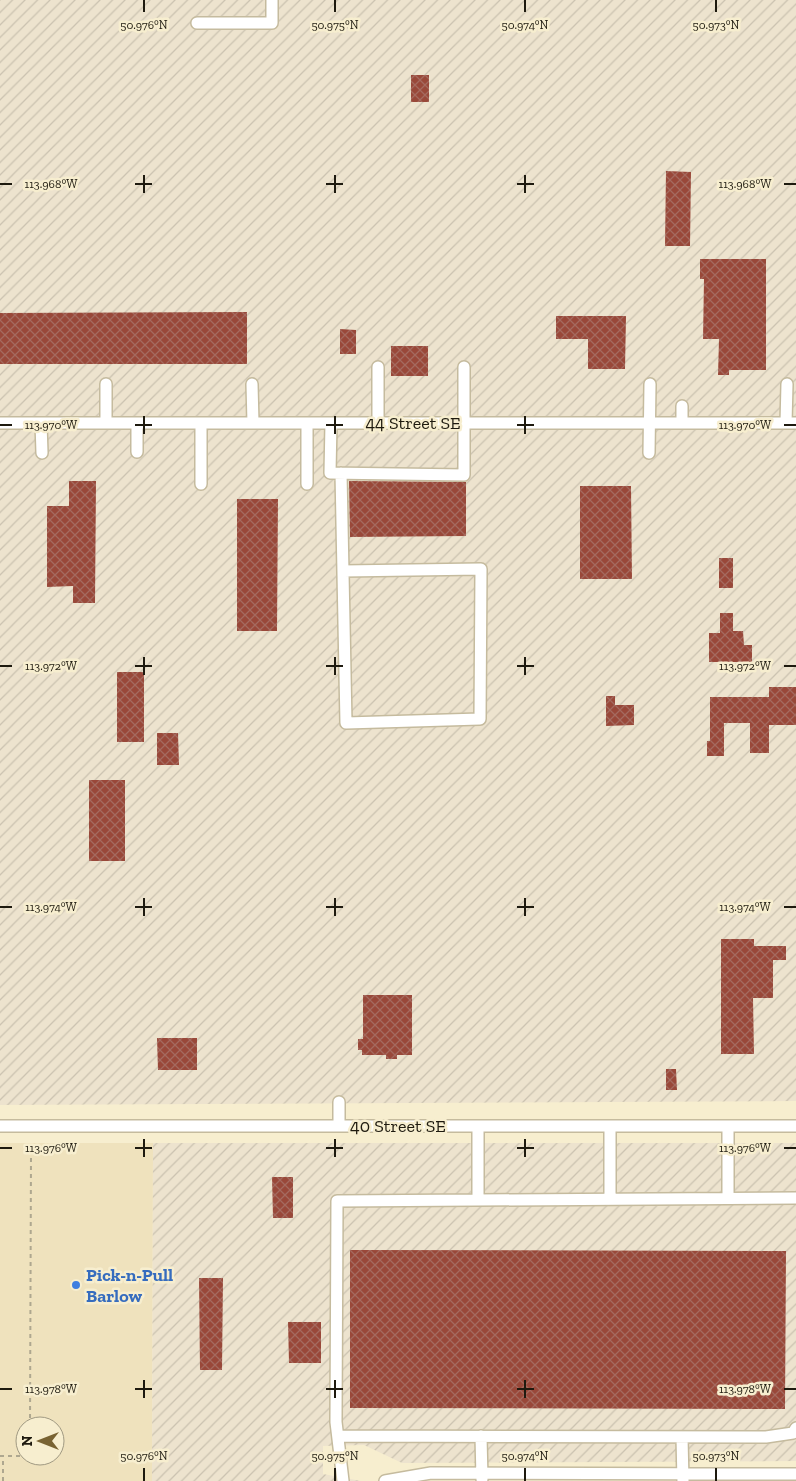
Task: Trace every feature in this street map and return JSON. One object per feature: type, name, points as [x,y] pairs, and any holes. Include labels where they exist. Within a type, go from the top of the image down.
[{"type":"street","points":[[197,23],[272,23],[272,0]]},
{"type":"street","points":[[378,367],[378,423]]},
{"type":"street","points":[[330,423],[330,473],[464,475],[464,367]]},
{"type":"street","points":[[106,384],[106,423]]},
{"type":"street","points":[[252,384],[253,423]]},
{"type":"street","points":[[650,384],[650,453]]},
{"type":"street","points":[[786,384],[791,423]]},
{"type":"street","points":[[682,406],[682,423]]},
{"type":"street","name":"44 Street SE","points":[[0,423],[791,423]]},
{"type":"street","points":[[41,423],[42,453]]},
{"type":"street","points":[[137,423],[137,452]]},
{"type":"street","points":[[201,423],[201,484]]},
{"type":"street","points":[[307,423],[307,484]]},
{"type":"street","points":[[341,473],[346,722],[480,719],[481,568],[343,571]]},
{"type":"street","points":[[339,1102],[339,1126]]},
{"type":"street","name":"40 Street SE","points":[[0,1126],[796,1126]]},
{"type":"street","points":[[478,1126],[478,1200]]},
{"type":"street","points":[[610,1126],[610,1199]]},
{"type":"street","points":[[728,1126],[728,1198]]},
{"type":"street","points":[[343,1481],[338,1436],[337,1200],[796,1198]]},
{"type":"street","points":[[338,1436],[766,1437],[793,1433],[796,1428]]},
{"type":"street","points":[[481,1436],[482,1477]]},
{"type":"street","points":[[682,1437],[683,1478]]},
{"type":"street","points":[[385,1481],[431,1474],[482,1477],[683,1478],[796,1474]]},
{"type":"path","points":[[30,1416],[31,1155]]},
{"type":"path","points":[[2,1481],[1,1456],[15,1456]]},
{"type":"shaded area","points":[[0,0],[796,0],[796,1101],[0,1105]]},
{"type":"shaded area","name":"Pick-n-Pull Barlow","points":[[0,1143],[153,1143],[152,1481],[0,1481]]},
{"type":"shaded area","points":[[153,1143],[796,1143],[796,1461],[402,1463],[364,1445],[323,1446],[323,1474],[361,1481],[152,1481]]},
{"type":"building","points":[[411,75],[429,75],[429,102],[411,102]]},
{"type":"building","points":[[666,171],[691,172],[690,246],[665,246]]},
{"type":"building","points":[[700,259],[766,259],[766,370],[729,370],[729,375],[718,375],[719,339],[703,339],[704,279],[700,279]]},
{"type":"building","points":[[247,312],[247,364],[0,364],[0,313]]},
{"type":"building","points":[[556,316],[626,316],[625,369],[588,369],[588,339],[556,339]]},
{"type":"building","points":[[340,329],[356,330],[356,354],[340,354]]},
{"type":"building","points":[[391,346],[428,346],[428,376],[391,376]]},
{"type":"building","points":[[69,481],[96,481],[95,603],[73,603],[73,586],[47,587],[47,506],[69,506]]},
{"type":"building","points":[[349,481],[466,482],[466,536],[350,537]]},
{"type":"building","points":[[580,486],[631,486],[632,579],[580,579]]},
{"type":"building","points":[[237,499],[278,499],[277,631],[237,631]]},
{"type":"building","points":[[719,558],[733,558],[733,588],[719,588]]},
{"type":"building","points":[[720,613],[733,613],[733,631],[743,631],[744,645],[752,645],[752,662],[709,662],[709,633],[720,633]]},
{"type":"building","points":[[117,672],[144,672],[144,742],[117,742]]},
{"type":"building","points":[[769,687],[796,687],[796,725],[769,725],[769,753],[750,753],[750,723],[724,723],[724,756],[707,756],[707,741],[710,741],[710,697],[769,697]]},
{"type":"building","points":[[606,696],[615,696],[615,705],[634,705],[634,725],[606,726]]},
{"type":"building","points":[[157,733],[178,733],[179,765],[157,765]]},
{"type":"building","points":[[89,780],[125,780],[125,861],[89,861]]},
{"type":"building","points":[[721,939],[754,939],[754,946],[786,946],[786,960],[773,960],[773,998],[753,998],[754,1054],[721,1054]]},
{"type":"building","points":[[363,995],[412,995],[412,1055],[397,1055],[397,1059],[386,1059],[386,1055],[362,1055],[362,1050],[358,1050],[358,1039],[363,1039]]},
{"type":"building","points":[[157,1038],[197,1038],[197,1070],[158,1070]]},
{"type":"building","points":[[666,1069],[676,1069],[677,1090],[666,1090]]},
{"type":"building","points":[[272,1177],[293,1177],[293,1218],[273,1218]]},
{"type":"building","points":[[350,1250],[786,1251],[785,1409],[350,1408]]},
{"type":"building","points":[[199,1278],[223,1278],[222,1370],[200,1370]]},
{"type":"building","points":[[288,1322],[321,1322],[321,1363],[289,1363]]},
{"type":"place","name":"Pick-n-Pull Barlow","points":[[76,1285]]}]
